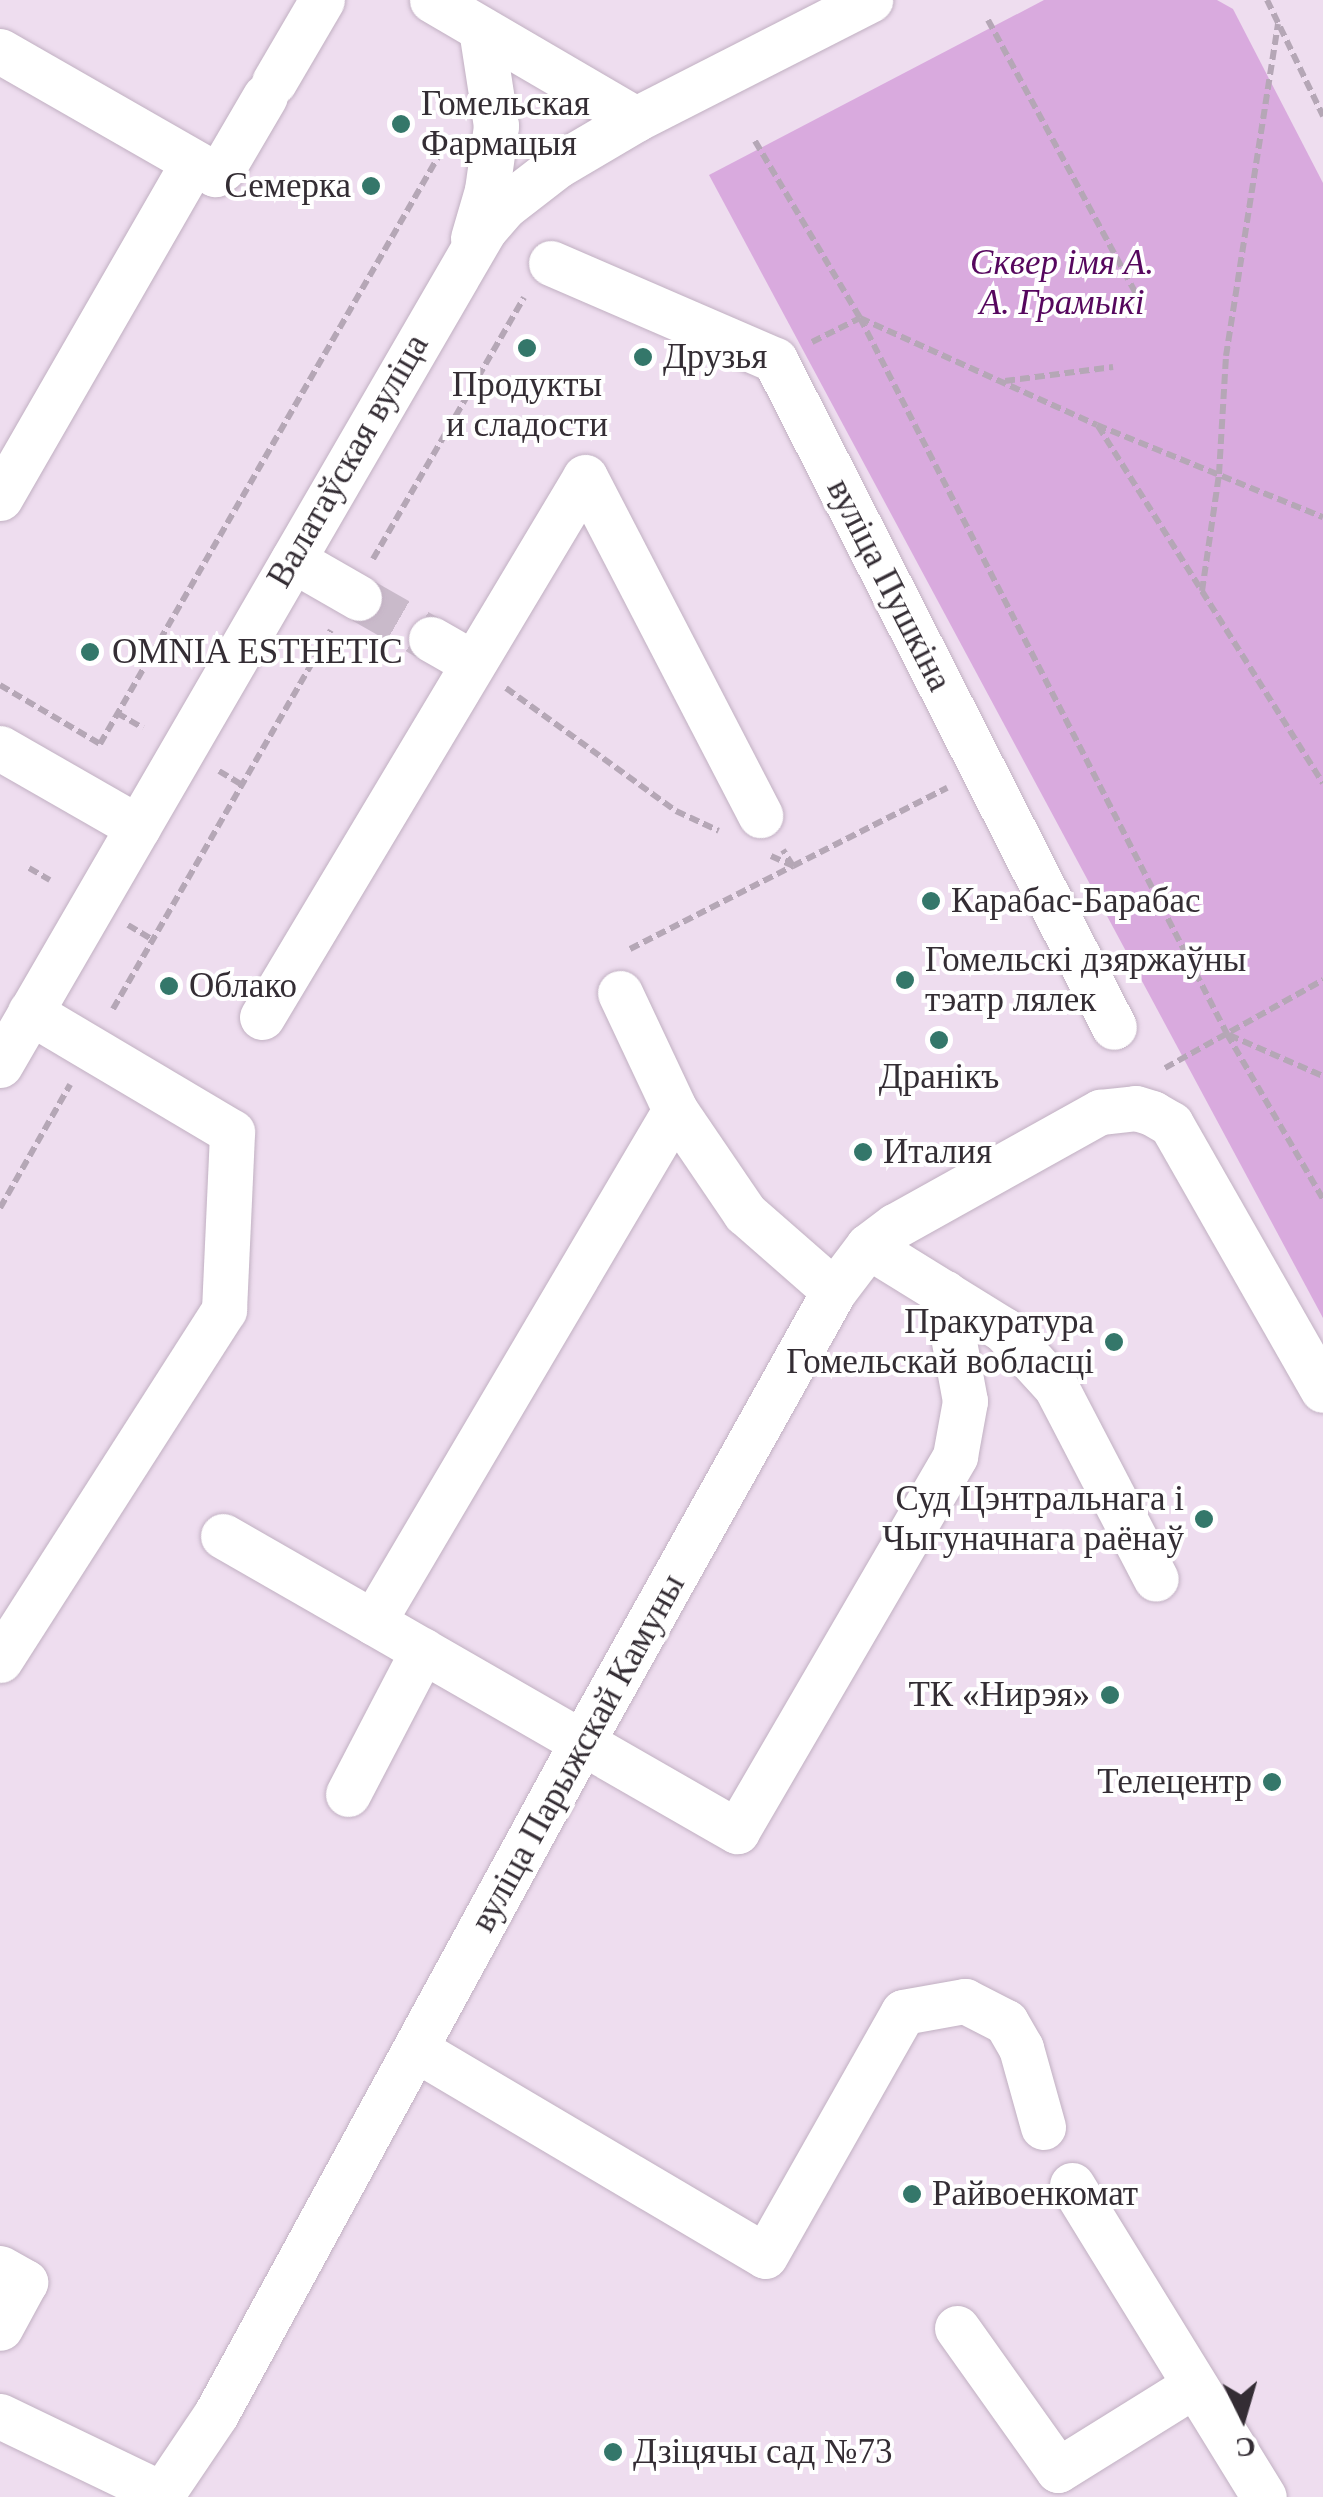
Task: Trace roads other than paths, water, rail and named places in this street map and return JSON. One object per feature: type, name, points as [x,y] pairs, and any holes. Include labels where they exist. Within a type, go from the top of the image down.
[{"type":"street","points":[[0,51],[215,174],[223,168],[322,0]]},
{"type":"street","points":[[432,0],[636,119]]},
{"type":"street","name":"Валатаўская вуліца","points":[[0,1064],[469,250],[518,196],[558,164],[841,7]]},
{"type":"street","points":[[469,250],[487,190],[496,126],[481,29]]},
{"type":"street","points":[[0,498],[192,164]]},
{"type":"street","name":"вуліца Пушкіна","points":[[559,267],[774,360],[1114,1027]]},
{"type":"street","points":[[262,1017],[584,477],[760,815]]},
{"type":"street","points":[[293,560],[356,596]]},
{"type":"street","points":[[431,640],[473,664]]},
{"type":"street","points":[[0,748],[138,827]]},
{"type":"street","points":[[620,974],[675,1110],[745,1213],[834,1291]]},
{"type":"street","points":[[0,1660],[224,1310],[232,1132],[30,1012]]},
{"type":"street","name":"вуліца Парыжскай Камуны","points":[[161,2496],[216,2414],[582,1742],[834,1291],[868,1246],[895,1226],[1100,1112],[1136,1108],[1171,1124],[1323,1390]]},
{"type":"street","points":[[373,1622],[675,1110]]},
{"type":"street","points":[[868,1246],[1004,1330],[1056,1387],[1156,1579]]},
{"type":"street","points":[[223,1536],[737,1831],[956,1456],[965,1401],[945,1293]]},
{"type":"street","points":[[348,1794],[423,1650]]},
{"type":"street","points":[[417,2050],[765,2256],[903,2012],[965,2001],[1006,2022],[1021,2048],[1043,2127]]},
{"type":"street","points":[[1072,2185],[1264,2497]]},
{"type":"street","points":[[0,2268],[25,2282],[0,2328]]},
{"type":"street","points":[[958,2328],[1058,2470],[1193,2386]]},
{"type":"street","points":[[0,2416],[161,2496]]},
{"type":"tunnel","points":[[359,598],[431,639]]},
{"type":"place","name":"Гомельская Фармацыя","points":[[401,124]]},
{"type":"place","name":"Семерка","points":[[371,186]]},
{"type":"place","name":"Продукты и сладости","points":[[527,348]]},
{"type":"place","name":"Друзья","points":[[643,357]]},
{"type":"place","name":"OMNIA ESTHETIC","points":[[90,652]]},
{"type":"place","name":"Карабас-Барабас","points":[[931,901]]},
{"type":"place","name":"Гомельскі дзяржаўны тэатр лялек","points":[[905,980]]},
{"type":"place","name":"Облако","points":[[169,986]]},
{"type":"place","name":"Дранікъ","points":[[939,1040]]},
{"type":"place","name":"Италия","points":[[863,1152]]},
{"type":"place","name":"Пракуратура Гомельскай вобласці","points":[[1114,1342]]},
{"type":"place","name":"Суд Цэнтральнага і Чыгуначнага раёнаў","points":[[1204,1519]]},
{"type":"place","name":"ТК «Нирэя»","points":[[1110,1695]]},
{"type":"place","name":"Телецентр","points":[[1272,1782]]},
{"type":"place","name":"Райвоенкомат","points":[[912,2194]]},
{"type":"place","name":"Дзіцячы сад №73","points":[[613,2452]]},
{"type":"park label","name":"Сквер імя А. А. Грамыкі","points":[[1062,283]]}]
